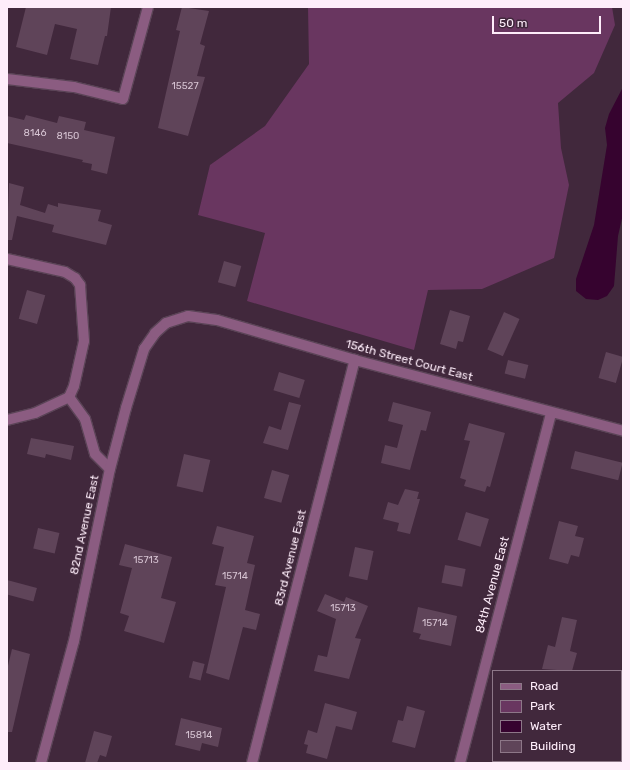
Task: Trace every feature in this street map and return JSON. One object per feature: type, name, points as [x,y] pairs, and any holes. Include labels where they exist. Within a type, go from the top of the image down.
[{"type":"street","points":[[7,79],[74,87],[123,99],[148,7]]},
{"type":"street","points":[[7,259],[65,272],[75,278],[80,285],[84,341],[74,386],[68,397],[35,413],[7,420]]},
{"type":"street","name":"156th Street Court East","points":[[188,316],[217,320],[355,360],[623,431]]},
{"type":"street","name":"82nd Avenue East","points":[[41,763],[74,641],[110,469],[144,349],[155,333],[166,323],[188,316]]},
{"type":"street","name":"83rd Avenue East","points":[[252,763],[355,360]]},
{"type":"street","points":[[68,397],[85,419],[95,454],[110,469]]},
{"type":"street","name":"84th Avenue East","points":[[460,763],[552,413]]},
{"type":"green space","points":[[308,7],[612,7],[615,25],[594,73],[558,103],[561,148],[569,185],[554,258],[482,289],[428,290],[414,350],[247,301],[265,233],[198,215],[210,165],[265,126],[309,64]]},
{"type":"water","points":[[623,87],[623,214],[618,236],[614,286],[607,296],[598,300],[586,299],[576,291],[576,279],[594,225],[607,145],[605,128],[609,114]]},
{"type":"building","points":[[26,7],[111,7],[107,36],[105,36],[98,65],[70,59],[77,29],[55,24],[47,55],[16,47]]},
{"type":"building","points":[[182,7],[209,11],[200,44],[205,46],[197,76],[205,77],[188,136],[158,128],[180,31],[176,30]]},
{"type":"building","points":[[26,115],[57,123],[59,116],[86,122],[84,130],[115,137],[107,174],[91,170],[92,164],[82,162],[83,160],[7,143],[7,116],[24,120]]},
{"type":"building","points":[[9,183],[24,187],[20,205],[45,213],[48,204],[58,207],[58,203],[101,210],[98,221],[112,225],[106,245],[52,232],[54,225],[17,216],[12,240],[7,240]]},
{"type":"building","points":[[224,261],[241,266],[235,287],[218,282]]},
{"type":"building","points":[[27,290],[45,295],[37,324],[19,319]]},
{"type":"building","points":[[450,310],[470,316],[463,342],[458,341],[456,349],[440,344]]},
{"type":"building","points":[[504,312],[520,319],[503,356],[487,349]]},
{"type":"building","points":[[606,352],[623,357],[616,383],[599,378]]},
{"type":"building","points":[[508,360],[528,365],[525,379],[505,374]]},
{"type":"building","points":[[279,372],[305,380],[299,398],[273,390]]},
{"type":"building","points":[[289,402],[301,405],[288,450],[263,443],[269,426],[281,430]]},
{"type":"building","points":[[393,402],[431,412],[426,431],[421,430],[410,470],[381,463],[385,445],[397,448],[403,425],[388,421]]},
{"type":"building","points":[[469,423],[505,433],[490,487],[487,486],[485,492],[464,486],[466,480],[460,478],[470,441],[464,440]]},
{"type":"building","points":[[31,438],[74,446],[71,460],[46,454],[45,458],[27,454]]},
{"type":"building","points":[[575,451],[623,463],[618,480],[571,468]]},
{"type":"building","points":[[184,454],[210,460],[203,492],[177,486]]},
{"type":"building","points":[[272,470],[289,475],[281,503],[264,498]]},
{"type":"building","points":[[405,489],[419,492],[417,499],[420,499],[410,534],[397,531],[399,523],[383,519],[388,502],[398,505]]},
{"type":"building","points":[[466,512],[489,519],[480,547],[458,540]]},
{"type":"building","points":[[559,521],[578,526],[575,536],[584,538],[579,557],[571,555],[568,564],[549,559]]},
{"type":"building","points":[[217,526],[254,536],[247,563],[255,565],[245,610],[260,614],[256,630],[243,627],[229,680],[206,673],[226,587],[215,585],[224,547],[212,544]]},
{"type":"building","points":[[38,528],[59,533],[55,553],[33,548]]},
{"type":"building","points":[[125,544],[172,557],[161,598],[176,602],[164,643],[124,631],[129,616],[120,613],[132,568],[119,565]]},
{"type":"building","points":[[355,547],[374,551],[367,580],[349,576]]},
{"type":"building","points":[[445,565],[466,569],[462,587],[442,583]]},
{"type":"building","points":[[7,580],[37,588],[33,602],[7,594]]},
{"type":"building","points":[[325,594],[344,602],[346,597],[368,606],[355,638],[361,639],[349,679],[314,671],[318,655],[327,657],[336,619],[317,611]]},
{"type":"building","points":[[418,607],[457,616],[451,646],[419,639],[421,634],[413,632]]},
{"type":"building","points":[[562,617],[577,620],[570,651],[577,653],[572,670],[542,669],[548,645],[555,647]]},
{"type":"building","points":[[12,649],[30,654],[12,732],[7,732],[7,670]]},
{"type":"building","points":[[193,661],[205,664],[201,680],[189,677]]},
{"type":"building","points":[[325,703],[357,712],[352,730],[336,726],[327,759],[306,753],[308,745],[304,744],[308,730],[317,733]]},
{"type":"building","points":[[407,706],[425,711],[415,748],[392,742],[398,720],[403,721]]},
{"type":"building","points":[[181,718],[222,728],[218,747],[202,743],[200,751],[175,745]]},
{"type":"building","points":[[94,731],[112,736],[106,757],[100,755],[97,763],[85,763]]}]
